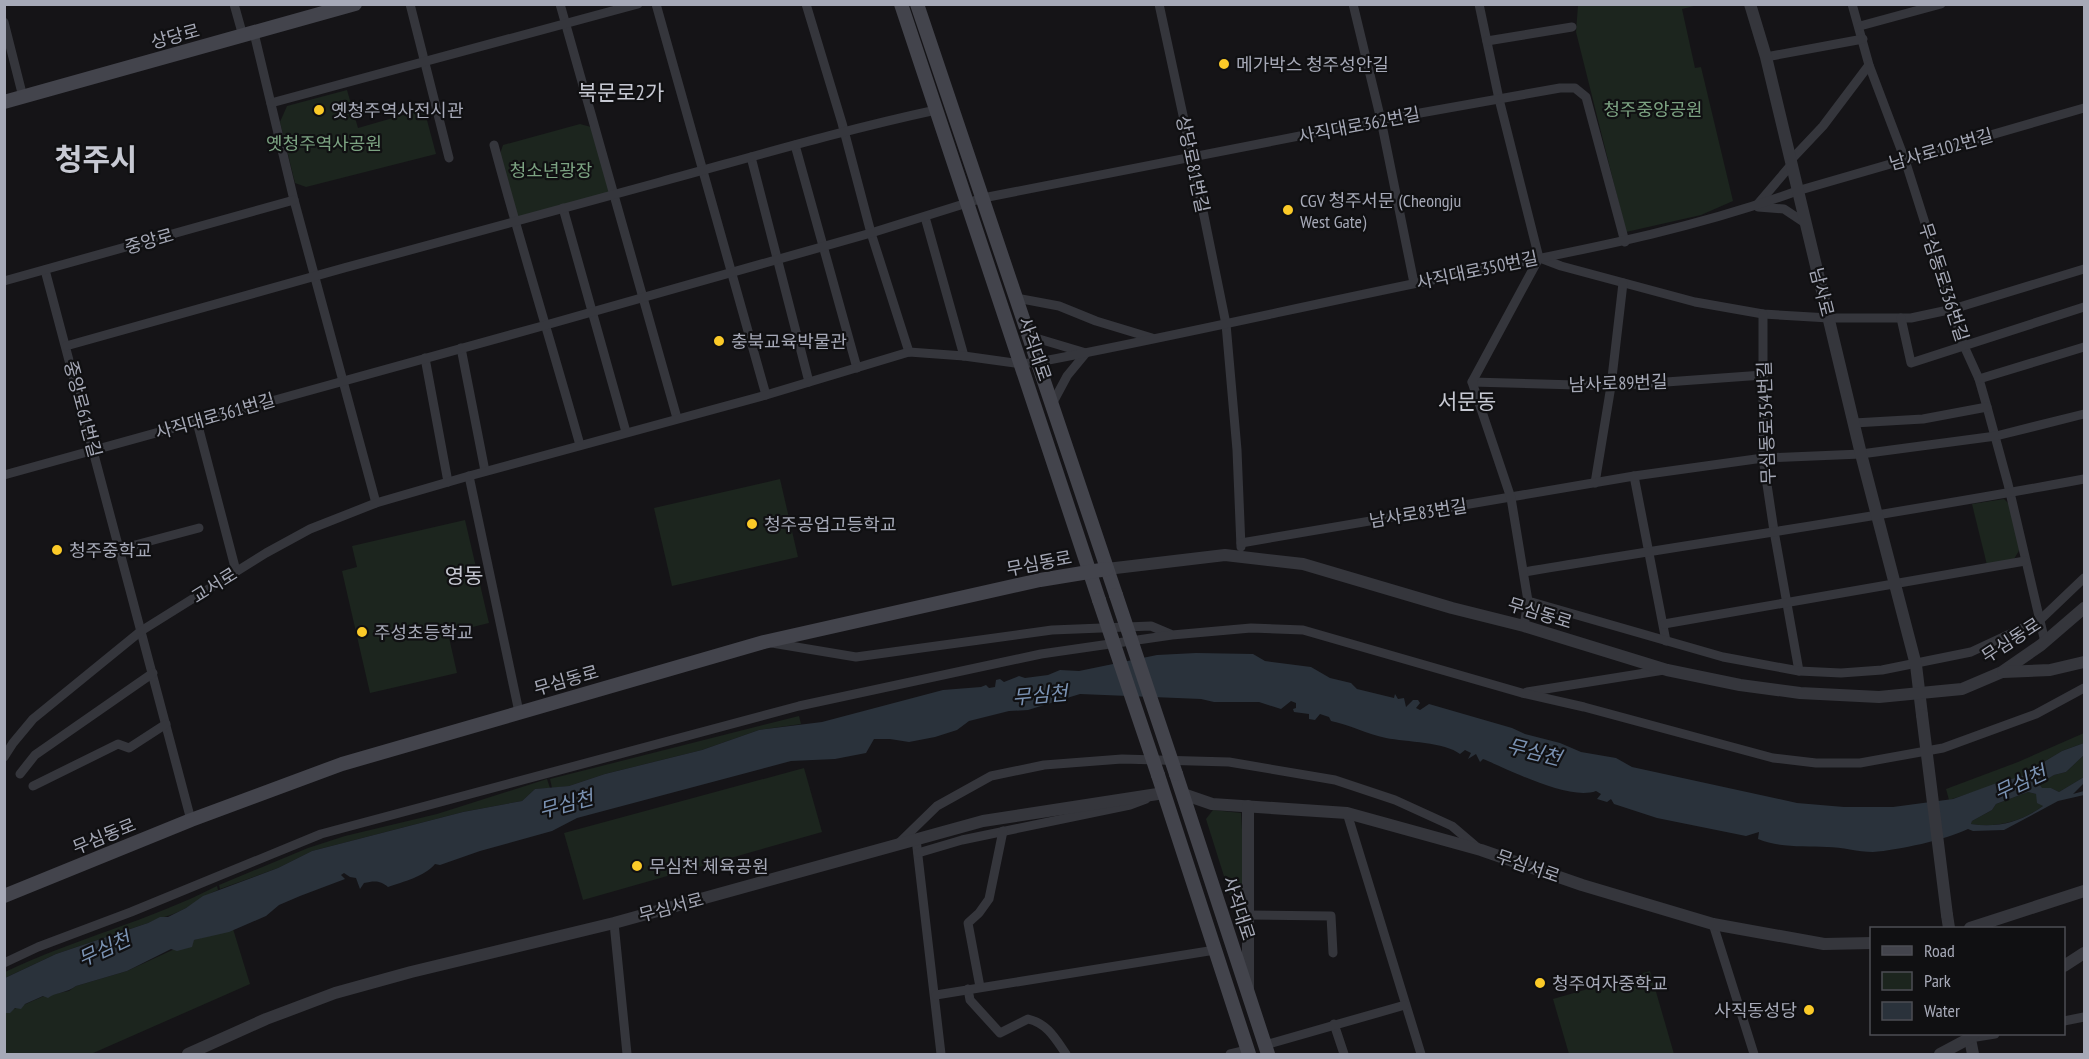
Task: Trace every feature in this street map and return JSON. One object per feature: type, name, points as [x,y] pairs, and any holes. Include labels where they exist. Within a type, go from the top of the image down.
[{"type":"main road","name":"상당로","points":[[4,102],[355,4]]},
{"type":"main road","name":"사직대로","points":[[901,4],[1248,1052]]},
{"type":"main road","name":"사직대로","points":[[917,4],[1183,794],[1266,1050]]},
{"type":"main road","name":"무심동로","points":[[4,896],[191,820],[342,764],[764,642],[1040,580],[1107,569]]},
{"type":"street","points":[[234,4],[249,34],[271,103],[294,200],[376,503]]},
{"type":"street","points":[[410,4],[448,158]]},
{"type":"street","points":[[560,4],[677,418]]},
{"type":"street","points":[[271,103],[638,4]]},
{"type":"street","points":[[656,4],[766,395]]},
{"type":"street","points":[[806,4],[845,132],[871,233],[909,352]]},
{"type":"street","name":"상당로81번길","points":[[1159,4],[1226,324],[1237,450],[1241,558]]},
{"type":"street","points":[[1353,4],[1382,120],[1414,283]]},
{"type":"street","points":[[1479,4],[1499,99],[1539,258],[1472,382],[1510,498],[1528,602],[1524,626]]},
{"type":"street","name":"남사로","points":[[1750,4],[1766,57],[1804,223],[1916,665],[1949,927]]},
{"type":"street","name":"무심동로336번길","points":[[1852,4],[1860,26],[1869,65],[1905,160],[1964,346],[1979,379],[1996,436],[2045,642]]},
{"type":"street","points":[[1860,26],[1941,4]]},
{"type":"street","points":[[4,22],[23,97]]},
{"type":"street","points":[[1486,40],[1572,27]]},
{"type":"street","points":[[1766,57],[1863,39]]},
{"type":"street","points":[[1755,207],[1823,126],[1869,65]]},
{"type":"street","name":"사직대로362번길","points":[[983,198],[1382,120],[1560,88],[1575,88],[1586,97],[1624,242]]},
{"type":"street","name":"남사로102번길","points":[[1797,191],[2085,108]]},
{"type":"street","points":[[66,346],[614,194],[936,110]]},
{"type":"street","points":[[494,145],[580,445]]},
{"type":"street","points":[[795,145],[857,368]]},
{"type":"street","points":[[751,157],[810,382]]},
{"type":"street","name":"사직대로350번길","points":[[1038,362],[1414,283],[1624,242],[1755,207],[1797,191]]},
{"type":"street","name":"사직대로361번길","points":[[4,475],[777,260],[983,198]]},
{"type":"street","name":"중앙로","points":[[4,281],[294,200]]},
{"type":"street","points":[[1755,207],[1784,210],[1804,223]]},
{"type":"street","points":[[563,208],[626,432]]},
{"type":"street","points":[[924,217],[964,356]]},
{"type":"street","points":[[1539,258],[1695,302],[1763,314],[1829,318],[1911,318],[1953,309],[2085,269]]},
{"type":"street","name":"중앙로61번길","points":[[45,270],[191,820]]},
{"type":"street","points":[[1595,483],[1611,386],[1623,283]]},
{"type":"street","name":"사직대로","points":[[1016,298],[1059,306],[1083,316]]},
{"type":"street","points":[[1901,318],[1911,363],[2085,307]]},
{"type":"street","name":"무심동로354번길","points":[[1763,314],[1763,458],[1799,671]]},
{"type":"street","name":"사직대로350번길","points":[[1083,316],[1155,339]]},
{"type":"street","points":[[1029,336],[1086,353],[1067,376],[1052,404]]},
{"type":"street","points":[[1979,379],[2085,347]]},
{"type":"street","points":[[461,348],[485,471]]},
{"type":"street","name":"교서로","points":[[4,757],[9,744],[33,719],[141,631],[236,571],[310,529],[376,503],[766,395],[909,352],[964,356],[1021,364],[1038,362]]},
{"type":"street","points":[[425,358],[448,482]]},
{"type":"street","name":"남사로89번길","points":[[1472,382],[1611,386],[1763,375]]},
{"type":"street","points":[[1854,423],[1923,418],[1987,406]]},
{"type":"street","name":"남사로83번길","points":[[1240,543],[1634,476],[1763,458],[1861,454],[1996,436],[2085,414]]},
{"type":"street","points":[[197,422],[236,571]]},
{"type":"street","points":[[469,476],[519,712]]},
{"type":"street","points":[[1634,476],[1666,641]]},
{"type":"street","points":[[1524,572],[1878,516],[2085,479]]},
{"type":"street","points":[[120,549],[199,528]]},
{"type":"street","name":"무심동로","points":[[1107,569],[1225,555],[1303,564],[1452,608],[1524,626],[1667,670],[1740,685],[1800,693],[1879,697],[1962,689],[2002,672],[2045,642],[2085,608]]},
{"type":"street","points":[[1664,624],[2025,561]]},
{"type":"street","points":[[1528,602],[1723,657],[1799,671],[1872,671],[1916,665],[1971,652],[2040,620],[2085,578]]},
{"type":"street","points":[[764,642],[856,657],[1052,630],[1152,626],[1172,634]]},
{"type":"street","points":[[4,963],[38,947],[131,912],[321,834],[799,706],[1041,654],[1172,634],[1251,628],[1303,630],[1522,693],[1584,707],[1773,758],[1816,764],[1860,763],[1943,748],[2036,714],[2085,688]]},
{"type":"street","points":[[2002,672],[2050,670],[2085,662]]},
{"type":"street","points":[[1522,693],[1667,670]]},
{"type":"street","points":[[20,774],[35,755],[153,673]]},
{"type":"street","points":[[33,786],[118,744],[129,748],[166,724]]},
{"type":"street","points":[[898,844],[937,806],[991,776],[1044,765],[1122,759],[1229,762],[1335,780],[1395,800],[1452,826],[1481,850]]},
{"type":"street","points":[[918,853],[962,840],[1130,805],[1164,793]]},
{"type":"street","name":"무심서로","points":[[188,1054],[266,1019],[334,993],[415,971],[614,923],[983,821],[1164,793]]},
{"type":"street","name":"무심서로","points":[[1183,794],[1212,804],[1347,813],[1481,850],[1582,885],[1713,924],[1824,944],[1870,944]]},
{"type":"street","points":[[1248,806],[1248,993]]},
{"type":"street","points":[[1347,813],[1421,1054]]},
{"type":"street","points":[[980,987],[968,923],[980,913],[989,899],[1003,831]]},
{"type":"street","points":[[916,839],[936,995],[941,1054]]},
{"type":"street","points":[[1973,927],[2085,891]]},
{"type":"street","points":[[1248,915],[1331,916],[1333,953]]},
{"type":"street","points":[[614,923],[627,1054]]},
{"type":"street","points":[[1713,924],[1754,1054]]},
{"type":"street","points":[[936,995],[1215,950]]},
{"type":"street","points":[[2065,965],[2085,954]]},
{"type":"street","points":[[968,989],[970,1000],[1000,1033],[1028,1019],[1036,1021],[1050,1030],[1066,1054]]},
{"type":"street","points":[[1266,1050],[1334,1024],[1405,1005]]},
{"type":"street","points":[[2065,1021],[2085,1017]]},
{"type":"street","points":[[1334,1024],[1344,1054]]},
{"type":"street","points":[[1940,1054],[1971,1035],[1973,1054]]},
{"type":"street","points":[[1230,1054],[1248,1052]]},
{"type":"green space","name":"청주중앙공원","points":[[1578,5],[1698,5],[1682,9],[1695,68],[1701,67],[1733,201],[1701,215],[1626,232],[1576,32]]},
{"type":"green space","name":"옛청주역사공원","points":[[347,90],[358,128],[424,109],[436,154],[306,187],[295,183],[280,122],[287,106]]},
{"type":"green space","name":"청소년광장","points":[[580,124],[591,127],[611,192],[516,219],[500,154],[503,145]]},
{"type":"green space","points":[[780,479],[798,557],[672,586],[654,508]]},
{"type":"green space","points":[[2004,499],[2009,504],[2020,549],[2014,559],[1987,565],[1972,504]]},
{"type":"green space","points":[[465,520],[489,623],[448,633],[457,673],[370,693],[342,571],[357,567],[352,546]]},
{"type":"green space","points":[[799,716],[801,724],[759,730],[702,750],[605,774],[569,786],[552,788],[550,779]]},
{"type":"green space","points":[[2084,733],[2084,743],[2062,751],[2037,766],[2029,768],[2033,773],[1949,800],[1946,789],[2018,762]]},
{"type":"green space","points":[[2084,755],[2084,777],[2059,792],[2051,788],[2041,788],[2038,784],[2054,775],[2066,772]]},
{"type":"green space","name":"무심천 체육공원","points":[[804,768],[822,832],[583,900],[564,833]]},
{"type":"green space","points":[[547,779],[550,788],[535,789],[522,801],[463,812],[312,851],[278,868],[220,889],[219,885],[308,848],[345,836],[437,814]]},
{"type":"green space","points":[[2028,792],[2036,794],[2043,806],[2017,820],[1990,825],[1971,824],[1972,821],[1992,810],[1996,804]]},
{"type":"green space","points":[[1213,810],[1241,813],[1247,907],[1245,943],[1206,819]]},
{"type":"green space","points":[[217,886],[218,890],[180,911],[56,954],[5,978],[5,972],[31,960],[165,910]]},
{"type":"green space","points":[[233,929],[250,984],[91,1054],[5,1054],[5,1013],[44,996],[69,991],[76,986],[127,971],[194,940]]},
{"type":"green space","points":[[1650,971],[1674,1054],[1569,1054],[1553,999]]},
{"type":"water","name":"무심천","points":[[1253,654],[1265,661],[1311,667],[1330,678],[1351,683],[1357,689],[1394,698],[1395,694],[1398,699],[1404,698],[1406,707],[1413,700],[1418,700],[1420,703],[1416,708],[1420,710],[1429,704],[1560,743],[1581,752],[1616,758],[1632,767],[1797,803],[1844,807],[1893,807],[1953,799],[2033,773],[2032,769],[2028,770],[2029,768],[2037,766],[2062,751],[2084,743],[2084,755],[2066,772],[2054,775],[2039,784],[2042,788],[2051,788],[2059,792],[2084,777],[2084,783],[2073,794],[2084,791],[2084,795],[2058,801],[2004,830],[1973,831],[1968,829],[1935,841],[1896,849],[1873,852],[1833,847],[1783,845],[1758,839],[1759,832],[1746,836],[1657,818],[1614,804],[1611,799],[1607,802],[1597,799],[1601,794],[1596,791],[1584,793],[1556,788],[1483,759],[1480,762],[1476,754],[1468,759],[1471,753],[1465,750],[1460,754],[1445,747],[1379,736],[1331,721],[1329,717],[1320,714],[1315,720],[1309,719],[1309,714],[1294,712],[1296,703],[1291,701],[1281,709],[1259,702],[1214,702],[1201,699],[1080,694],[1028,710],[1009,711],[969,721],[957,730],[935,737],[909,742],[874,739],[866,753],[835,759],[791,761],[577,818],[552,831],[440,865],[435,864],[420,875],[388,887],[380,882],[374,882],[364,883],[360,889],[356,878],[344,873],[341,875],[345,879],[279,905],[266,916],[229,932],[194,940],[192,947],[177,951],[171,949],[127,971],[76,986],[48,998],[43,996],[25,1004],[21,1009],[15,1008],[10,1013],[5,1013],[5,978],[56,954],[160,917],[168,917],[203,896],[278,868],[312,851],[463,812],[522,801],[535,789],[569,786],[605,774],[702,750],[759,730],[822,722],[943,690],[986,685],[989,688],[995,687],[996,680],[1000,679],[1004,682],[1019,676],[1025,678],[1048,675],[1060,670],[1079,671],[1157,655]],"holes":[[[2028,792],[2036,794],[2037,803],[2043,806],[2018,820],[1991,825],[1971,824],[1972,821],[1992,810],[1996,804]]]},
{"type":"place","name":"메가박스 청주성안길","points":[[1224,64]]},
{"type":"place","name":"옛청주역사전시관","points":[[319,110]]},
{"type":"place","name":"CGV 청주서문 (Cheongju West Gate)","points":[[1288,210]]},
{"type":"place","name":"충북교육박물관","points":[[719,341]]},
{"type":"place","name":"청주공업고등학교","points":[[752,524]]},
{"type":"place","name":"청주중학교","points":[[57,550]]},
{"type":"place","name":"주성초등학교","points":[[362,632]]},
{"type":"place","name":"무심천 체육공원","points":[[637,866]]},
{"type":"place","name":"청주여자중학교","points":[[1540,983]]},
{"type":"place","name":"사직동성당","points":[[1809,1010]]},
{"type":"district","name":"북문로2가","points":[[621,92]]},
{"type":"district","name":"청주시","points":[[96,158]]},
{"type":"district","name":"서문동","points":[[1467,401]]},
{"type":"district","name":"영동","points":[[464,575]]}]
